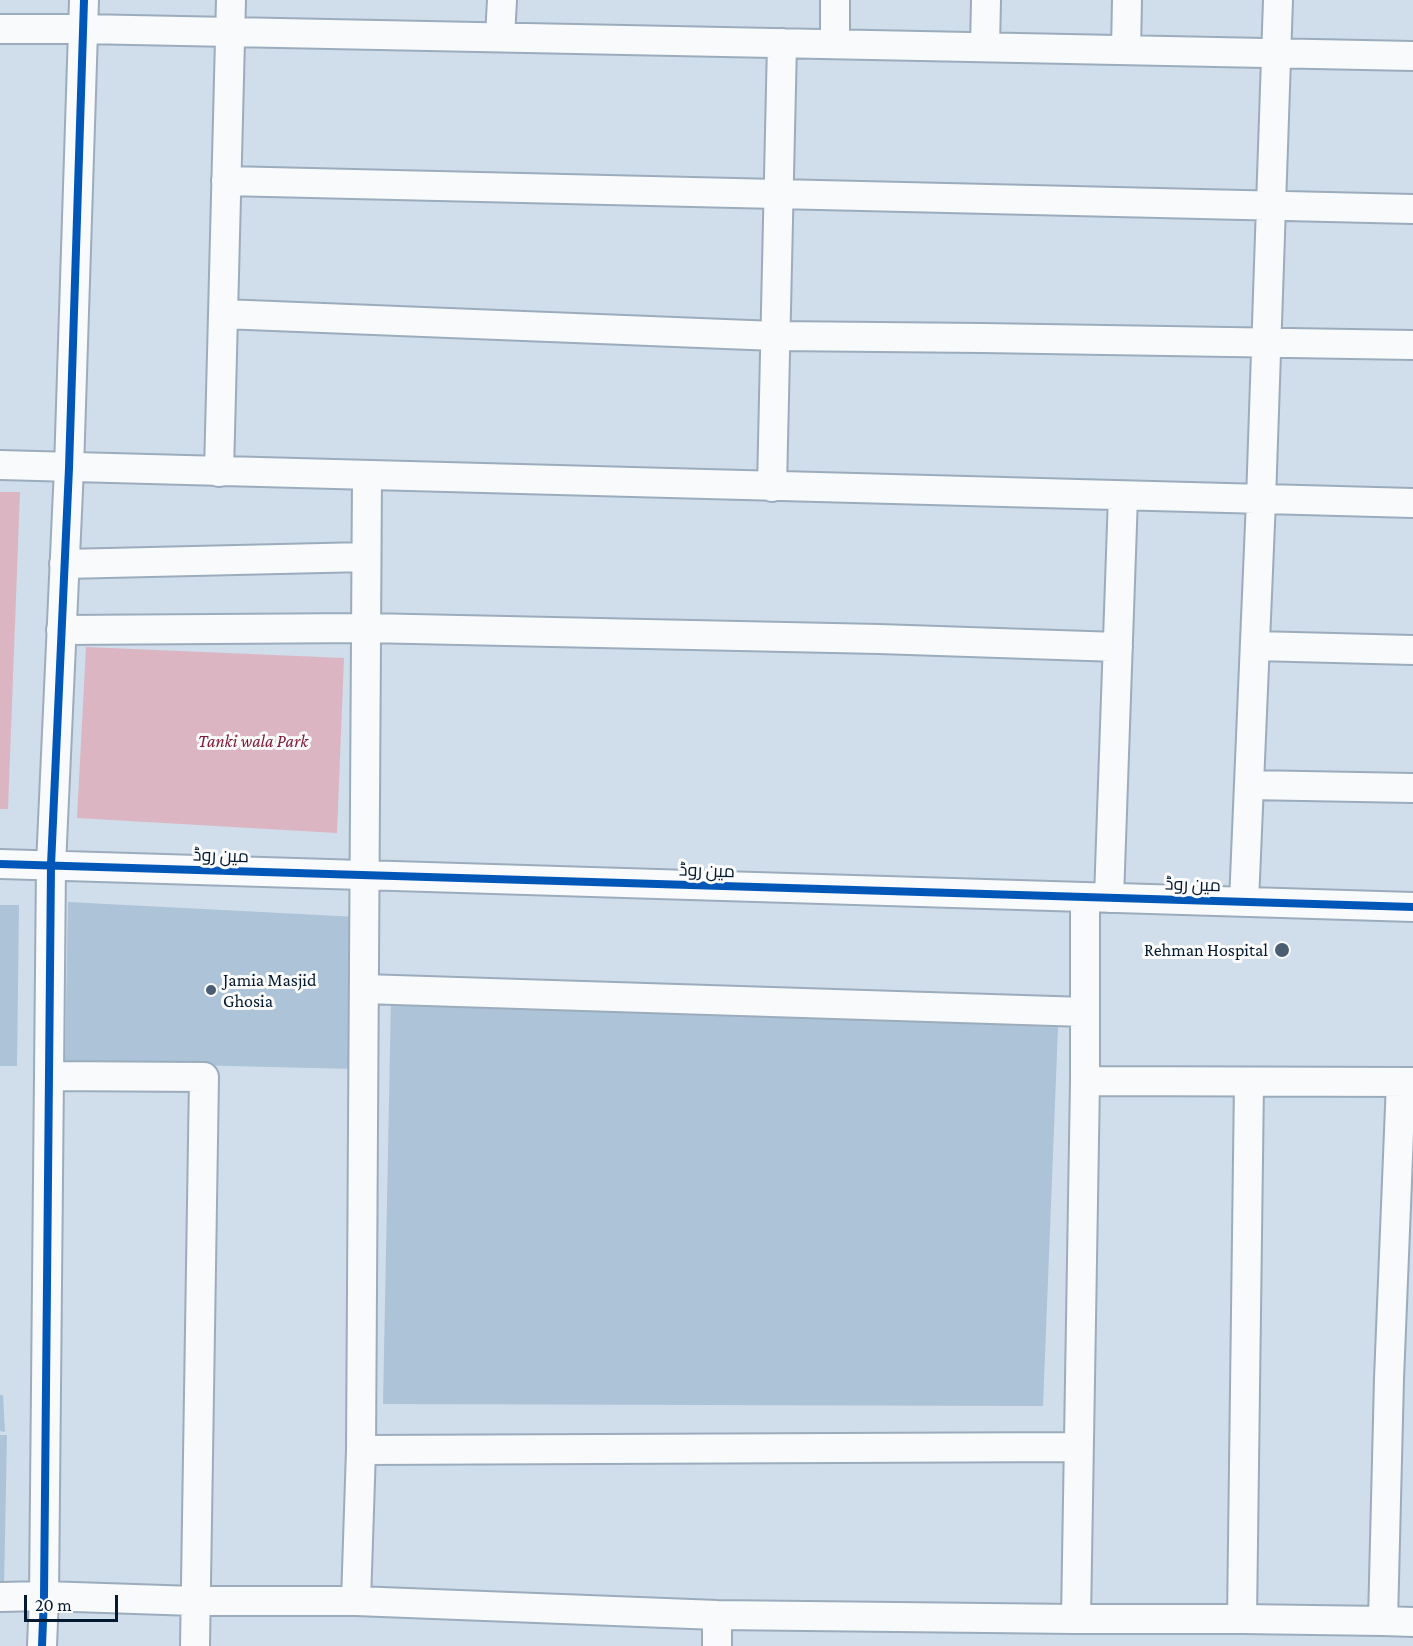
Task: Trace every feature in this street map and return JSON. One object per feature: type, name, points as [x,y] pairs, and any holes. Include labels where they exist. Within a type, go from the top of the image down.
[{"type":"street","points":[[42,1646],[51,865],[69,468],[84,0]]},
{"type":"street","points":[[219,472],[231,0]]},
{"type":"street","points":[[500,37],[502,0]]},
{"type":"street","points":[[835,0],[835,44]]},
{"type":"street","points":[[985,47],[986,0]]},
{"type":"street","points":[[1126,50],[1127,0]]},
{"type":"street","points":[[1244,902],[1261,500],[1278,0]]},
{"type":"street","points":[[0,29],[1413,56]]},
{"type":"street","points":[[772,487],[782,43]]},
{"type":"street","points":[[226,181],[1413,209]]},
{"type":"street","points":[[223,314],[775,336],[1413,345]]},
{"type":"street","points":[[0,465],[1413,503]]},
{"type":"street","points":[[356,1601],[361,1450],[367,476]]},
{"type":"street","points":[[1076,1619],[1086,1081],[1085,1012],[1118,648],[1123,496]]},
{"type":"street","points":[[64,564],[366,557]]},
{"type":"street","points":[[61,630],[366,628],[879,639],[1118,648]]},
{"type":"street","points":[[1255,646],[1413,650]]},
{"type":"street","points":[[1249,785],[1413,788]]},
{"type":"street","name":"مین روڈ","points":[[0,864],[1413,907]]},
{"type":"street","points":[[364,989],[1085,1012]]},
{"type":"street","points":[[49,1076],[204,1077],[195,1646]]},
{"type":"street","points":[[1086,1081],[1407,1082],[1389,1379],[1383,1620]]},
{"type":"street","points":[[1242,1619],[1249,1082]]},
{"type":"street","points":[[361,1450],[1078,1447]]},
{"type":"street","points":[[0,1597],[44,1596],[195,1601],[356,1601],[717,1615],[1413,1622]]},
{"type":"street","points":[[717,1615],[717,1646]]},
{"type":"green space","points":[[0,492],[20,492],[8,809],[0,809]]},
{"type":"green space","name":"Tanki wala Park","points":[[86,647],[344,658],[337,833],[77,818]]},
{"type":"building","name":"Jamia Masjid Ghosia","points":[[68,902],[357,917],[355,1069],[65,1062]]},
{"type":"building","points":[[0,905],[19,905],[17,1066],[0,1066]]},
{"type":"building","points":[[391,999],[1058,1027],[1043,1406],[383,1404]]},
{"type":"building","points":[[0,1395],[3,1395],[5,1432],[0,1431]]},
{"type":"building","points":[[0,1435],[7,1435],[4,1588],[0,1588]]},
{"type":"cycle path","points":[[42,1646],[51,865],[69,468],[84,0]]},
{"type":"cycle path","points":[[0,864],[1413,907]]},
{"type":"place","name":"Rehman Hospital","points":[[1282,950]]},
{"type":"place","name":"Jamia Masjid Ghosia","points":[[211,990]]}]
